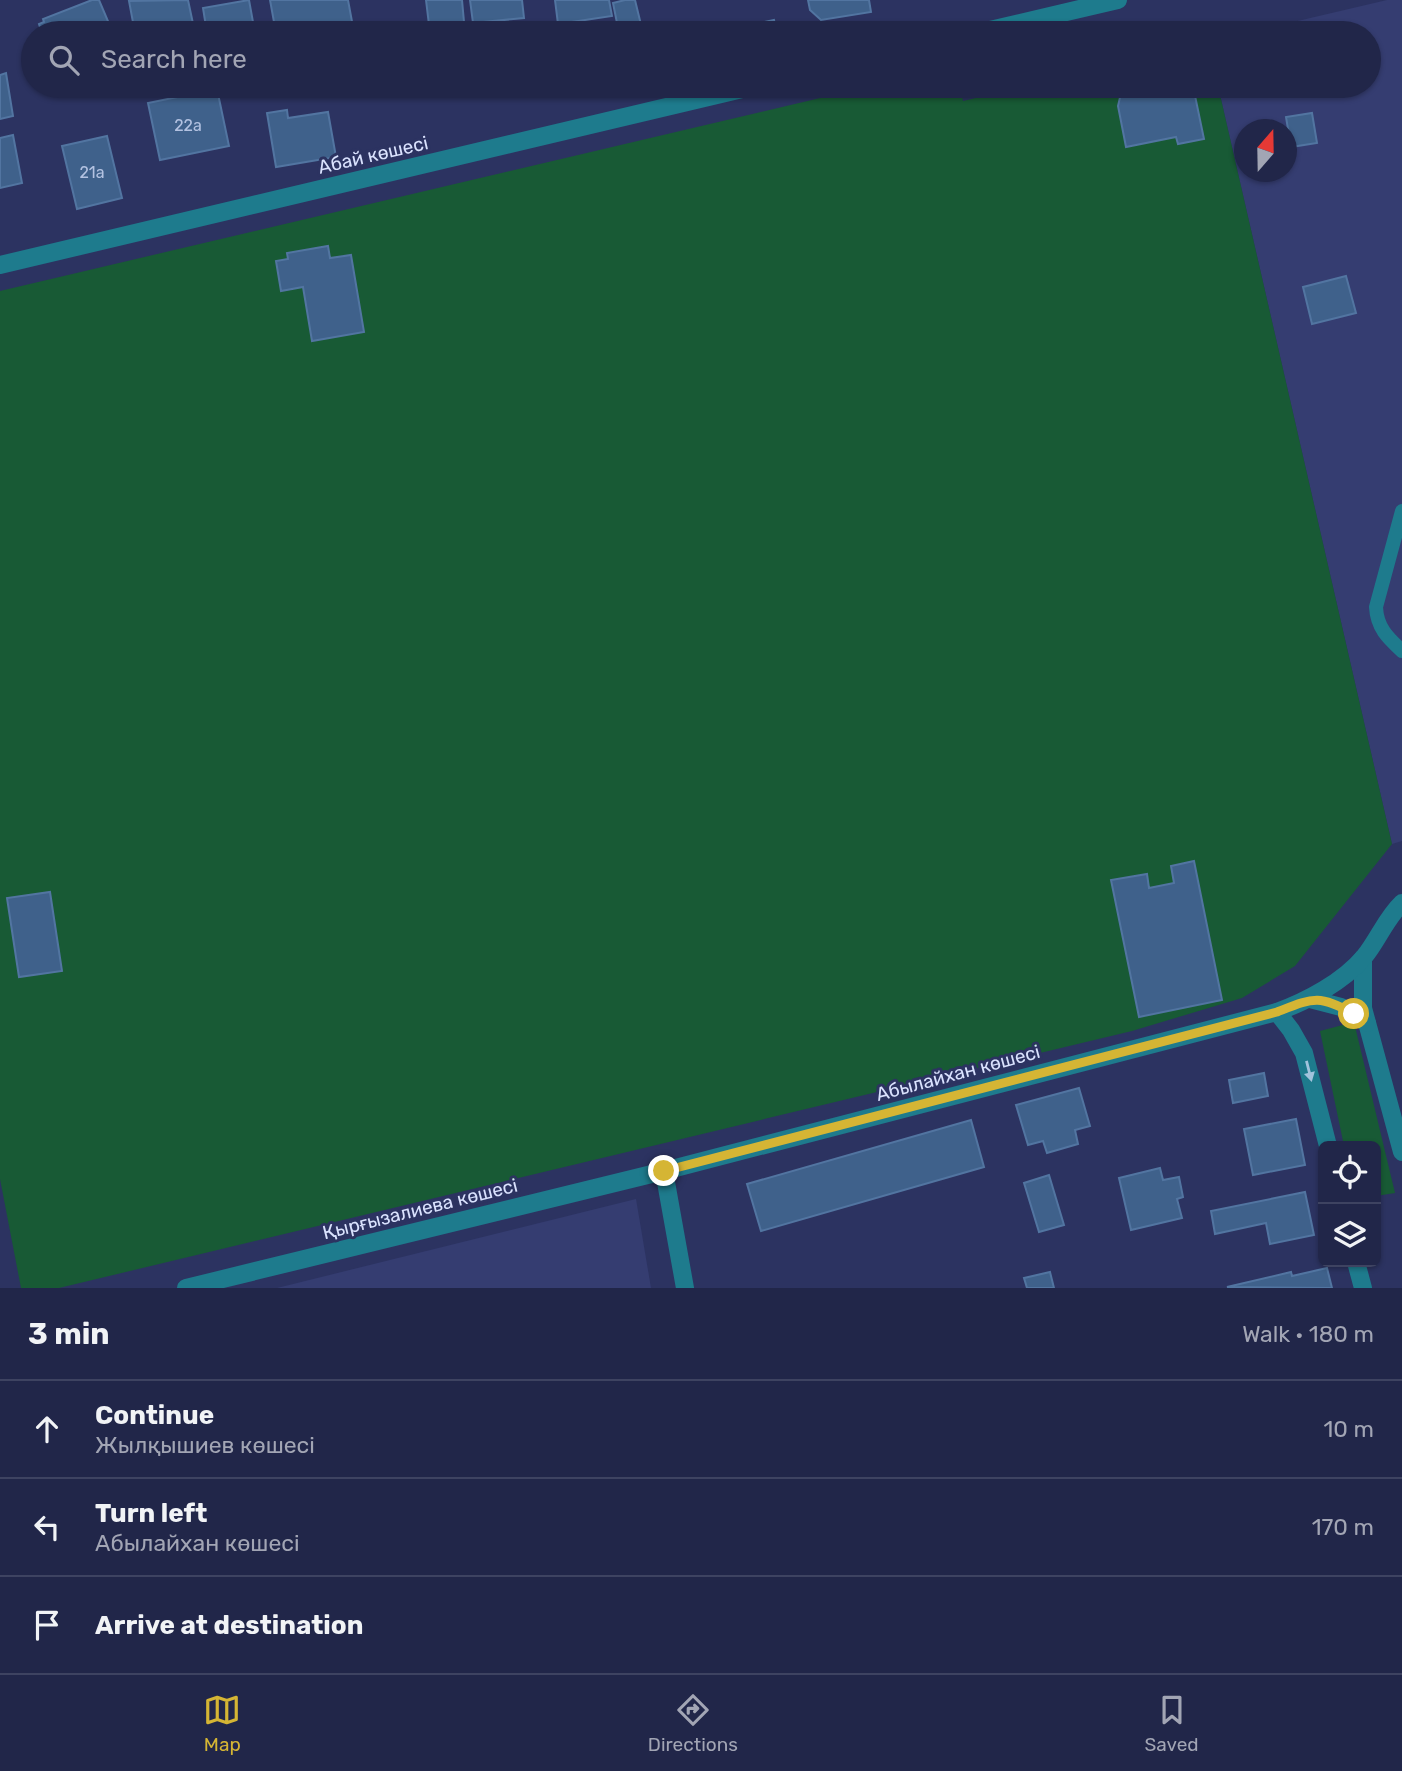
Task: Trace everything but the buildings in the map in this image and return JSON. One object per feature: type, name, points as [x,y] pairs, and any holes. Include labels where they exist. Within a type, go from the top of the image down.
[{"type":"street","points":[[1028,21],[1118,0]]},
{"type":"street","name":"Абай көшесі","points":[[0,265],[704,98]]},
{"type":"street","points":[[1402,903],[1363,958],[1362,996],[1402,1152]]},
{"type":"street","name":"Абылайхан көшесі","points":[[664,1171],[1277,1012],[1310,999],[1363,958]]},
{"type":"street","points":[[1310,999],[1342,1007],[1367,1023]]},
{"type":"street","points":[[1277,1012],[1304,1053],[1327,1141]]},
{"type":"street","points":[[664,1171],[685,1288]]},
{"type":"street","name":"Қырғызалиева көшесі","points":[[186,1288],[664,1171]]},
{"type":"street","points":[[1357,1267],[1363,1288]]},
{"type":"lane","points":[[1402,511],[1376,607],[1383,633],[1402,651]]},
{"type":"shaded area","points":[[1387,0],[1402,0],[1402,841],[1392,844],[1240,182],[1297,182],[1297,119],[1234,119],[1234,156],[1221,98],[1381,98],[1381,21],[1298,21]]},
{"type":"shaded area","points":[[636,1199],[651,1288],[277,1288]]},
{"type":"green space","points":[[820,98],[962,98],[963,101],[976,98],[1221,98],[1234,156],[1234,182],[1240,182],[1392,844],[1295,966],[1242,998],[1132,1031],[59,1288],[21,1288],[0,1179],[0,291]]},
{"type":"green space","points":[[1354,1022],[1395,1193],[1381,1195],[1381,1141],[1343,1141],[1320,1031]]},
{"type":"route","points":[[664,1171],[1277,1012],[1310,999],[1330,1002],[1354,1014]]}]
